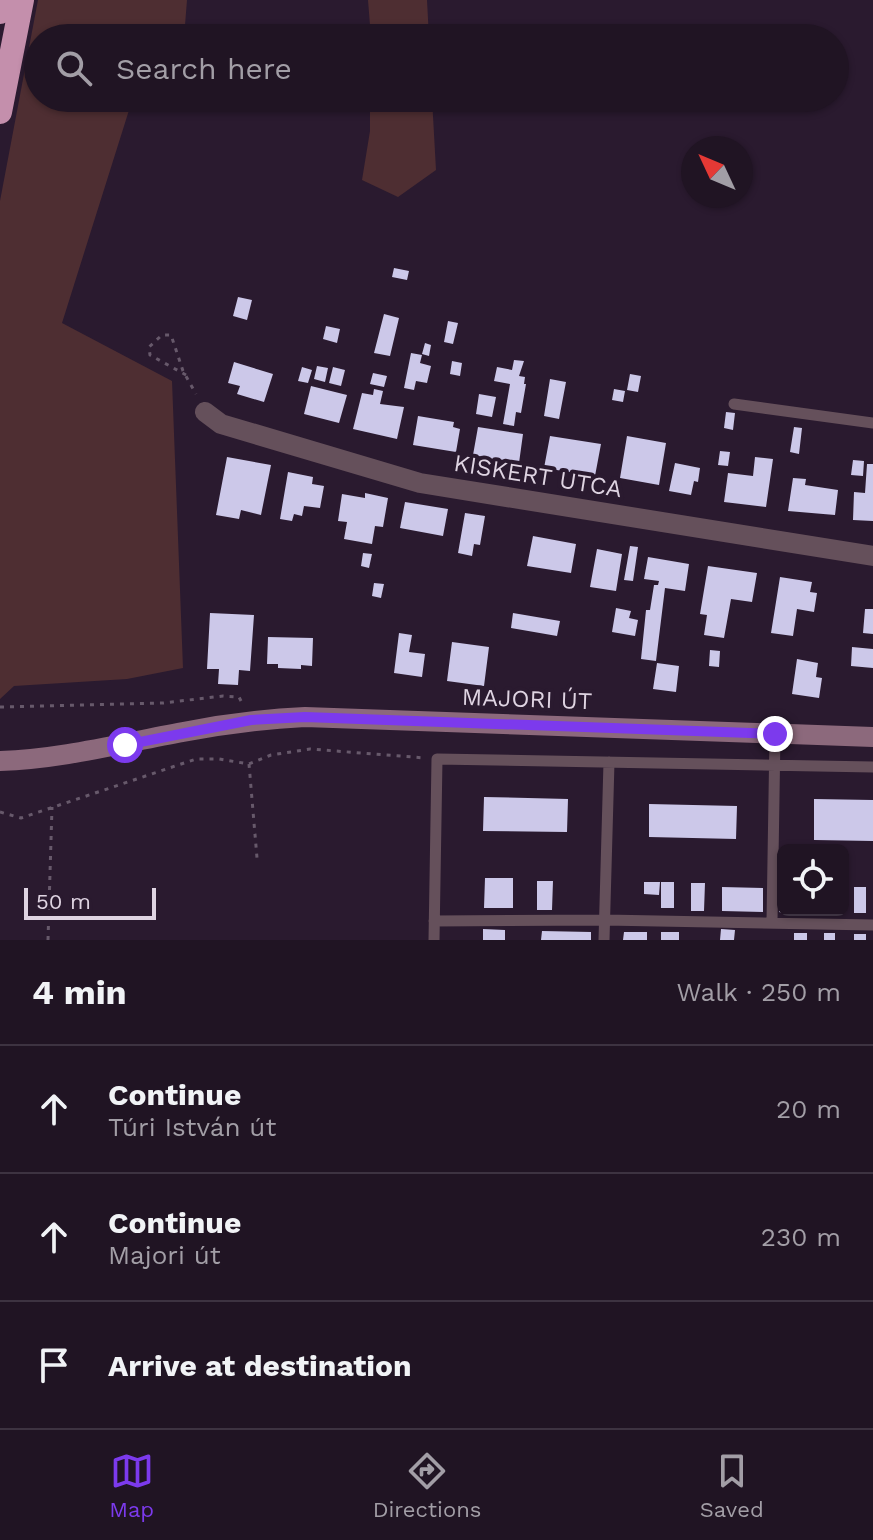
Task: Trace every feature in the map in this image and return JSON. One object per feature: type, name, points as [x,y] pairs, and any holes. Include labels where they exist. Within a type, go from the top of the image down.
[{"type":"highway","points":[[0,12],[2,0]]},
{"type":"highway","points":[[0,112],[22,0]]},
{"type":"street","name":"KISKERT UTCA","points":[[205,412],[221,424],[420,483],[873,556]]},
{"type":"street","name":"MAJORI ÚT","points":[[0,761],[125,745],[251,720],[305,717],[873,737]]},
{"type":"lane","points":[[734,404],[873,423]]},
{"type":"lane","points":[[772,922],[775,734]]},
{"type":"lane","points":[[434,940],[437,759],[873,767]]},
{"type":"lane","points":[[604,940],[609,762]]},
{"type":"lane","points":[[434,921],[605,920],[873,925]]},
{"type":"path","points":[[186,375],[150,355],[149,347],[162,335],[171,335],[186,375],[205,412]]},
{"type":"path","points":[[0,707],[163,703],[223,696],[239,697],[251,720]]},
{"type":"path","points":[[0,812],[21,818],[196,759],[249,764],[271,755],[310,749],[437,759]]},
{"type":"path","points":[[249,764],[257,858]]},
{"type":"path","points":[[48,940],[52,807]]},
{"type":"shaded area","points":[[38,0],[187,0],[185,24],[33,24]]},
{"type":"shaded area","points":[[368,0],[427,0],[428,24],[370,24]]},
{"type":"shaded area","points":[[24,74],[24,112],[128,112],[62,323],[172,381],[183,668],[127,679],[14,686],[0,699],[0,201]]},
{"type":"shaded area","points":[[370,112],[433,112],[436,170],[398,197],[362,180]]},
{"type":"building","points":[[394,268],[409,271],[407,280],[392,277]]},
{"type":"building","points":[[238,297],[252,300],[247,320],[233,316]]},
{"type":"building","points":[[384,314],[399,318],[390,356],[374,353]]},
{"type":"building","points":[[448,321],[458,323],[453,344],[444,342]]},
{"type":"building","points":[[326,326],[340,329],[337,343],[323,339]]},
{"type":"building","points":[[425,343],[431,345],[429,356],[422,354]]},
{"type":"building","points":[[411,353],[422,355],[420,363],[431,366],[427,383],[416,381],[414,390],[404,388]]},
{"type":"building","points":[[514,360],[524,361],[519,376],[525,377],[526,384],[521,413],[516,412],[514,426],[503,424],[510,384],[494,381],[497,367],[512,370]]},
{"type":"building","points":[[452,361],[462,363],[460,376],[450,374]]},
{"type":"building","points":[[234,362],[273,374],[264,402],[237,394],[240,386],[228,383]]},
{"type":"building","points":[[317,366],[328,368],[325,382],[314,379]]},
{"type":"building","points":[[302,367],[312,370],[308,383],[298,381]]},
{"type":"building","points":[[333,367],[345,370],[341,386],[329,383]]},
{"type":"building","points":[[373,373],[387,376],[384,387],[370,384]]},
{"type":"building","points":[[630,374],[641,376],[638,392],[627,390]]},
{"type":"building","points":[[550,379],[566,382],[559,419],[544,416]]},
{"type":"building","points":[[311,386],[347,395],[339,423],[304,414]]},
{"type":"building","points":[[374,389],[383,391],[380,404],[404,407],[397,439],[353,429],[362,393],[373,395]]},
{"type":"building","points":[[614,389],[625,391],[623,402],[612,400]]},
{"type":"building","points":[[479,394],[496,397],[492,417],[476,414]]},
{"type":"building","points":[[726,412],[735,413],[733,430],[724,428]]},
{"type":"building","points":[[418,416],[454,422],[453,427],[460,429],[456,452],[413,445]]},
{"type":"building","points":[[478,427],[523,434],[519,463],[498,459],[496,471],[482,469],[484,457],[473,455]]},
{"type":"building","points":[[794,427],[802,428],[799,454],[790,452]]},
{"type":"building","points":[[550,436],[601,444],[595,476],[544,468]]},
{"type":"building","points":[[627,436],[666,443],[659,485],[620,478]]},
{"type":"building","points":[[720,451],[730,452],[728,466],[718,465]]},
{"type":"building","points":[[227,457],[271,465],[261,515],[241,510],[239,519],[216,515]]},
{"type":"building","points":[[755,457],[773,459],[766,507],[724,502],[728,473],[753,476]]},
{"type":"building","points":[[853,460],[864,461],[863,476],[851,475]]},
{"type":"building","points":[[675,463],[700,468],[698,482],[694,481],[691,495],[669,491]]},
{"type":"building","points":[[867,464],[873,464],[873,521],[853,520],[854,492],[865,493]]},
{"type":"building","points":[[288,472],[313,477],[312,484],[324,486],[320,508],[304,506],[302,516],[294,514],[292,521],[280,519]]},
{"type":"building","points":[[793,478],[806,479],[805,485],[838,490],[835,515],[788,511]]},
{"type":"building","points":[[365,493],[388,498],[383,527],[375,526],[372,544],[344,539],[347,522],[338,521],[342,494],[365,498]]},
{"type":"building","points":[[405,502],[448,509],[443,536],[400,528]]},
{"type":"building","points":[[465,513],[485,516],[480,545],[474,544],[472,556],[458,553]]},
{"type":"building","points":[[533,536],[576,544],[571,573],[527,566]]},
{"type":"building","points":[[630,546],[638,547],[633,581],[624,580]]},
{"type":"building","points":[[597,549],[622,554],[616,591],[590,587]]},
{"type":"building","points":[[363,553],[372,554],[369,568],[361,566]]},
{"type":"building","points":[[648,557],[689,564],[685,591],[665,588],[656,661],[641,659],[646,610],[650,610],[654,585],[658,585],[659,581],[644,579]]},
{"type":"building","points":[[708,566],[757,573],[752,602],[731,599],[724,638],[704,635],[707,615],[700,614]]},
{"type":"building","points":[[780,577],[812,582],[810,592],[817,593],[814,612],[797,609],[793,636],[771,633]]},
{"type":"building","points":[[374,583],[384,584],[381,598],[372,596]]},
{"type":"building","points":[[616,608],[631,611],[629,618],[638,620],[635,636],[612,632]]},
{"type":"building","points":[[865,609],[873,609],[873,634],[863,633]]},
{"type":"building","points":[[210,613],[254,615],[250,671],[239,670],[238,685],[218,684],[219,669],[207,669]]},
{"type":"building","points":[[513,613],[560,621],[557,636],[511,628]]},
{"type":"building","points":[[399,633],[412,635],[409,652],[425,654],[422,677],[394,673]]},
{"type":"building","points":[[268,637],[313,638],[312,666],[278,668],[278,664],[267,664]]},
{"type":"building","points":[[452,642],[489,647],[484,686],[447,681]]},
{"type":"building","points":[[852,647],[873,649],[873,668],[851,666]]},
{"type":"building","points":[[710,650],[720,651],[719,667],[709,666]]},
{"type":"building","points":[[797,659],[818,663],[816,677],[822,678],[819,698],[792,694]]},
{"type":"building","points":[[657,663],[679,666],[676,692],[653,689]]},
{"type":"building","points":[[484,797],[568,799],[567,832],[483,831]]},
{"type":"building","points":[[814,799],[873,800],[873,841],[814,840]]},
{"type":"building","points":[[649,804],[737,806],[736,839],[649,837]]},
{"type":"building","points":[[485,878],[513,878],[513,908],[484,908]]},
{"type":"building","points":[[537,881],[553,881],[552,910],[537,910]]},
{"type":"building","points":[[644,882],[660,882],[659,895],[644,894]]},
{"type":"building","points":[[661,882],[674,882],[674,908],[661,908]]},
{"type":"building","points":[[691,883],[705,883],[704,911],[691,911]]},
{"type":"building","points":[[722,887],[763,888],[763,912],[722,911]]},
{"type":"building","points":[[854,887],[866,887],[866,913],[854,913]]},
{"type":"building","points":[[483,929],[505,930],[505,940],[483,940]]},
{"type":"building","points":[[721,929],[735,930],[734,940],[720,940]]},
{"type":"building","points":[[542,931],[591,932],[591,940],[541,940]]},
{"type":"building","points":[[624,932],[647,932],[647,940],[623,940]]},
{"type":"building","points":[[661,932],[679,932],[679,940],[661,940]]},
{"type":"building","points":[[794,933],[807,933],[807,940],[794,940]]},
{"type":"building","points":[[824,933],[835,933],[835,940],[824,940]]},
{"type":"building","points":[[854,934],[866,934],[866,940],[854,940]]},
{"type":"route","points":[[125,745],[251,720],[305,717],[775,734]]}]
